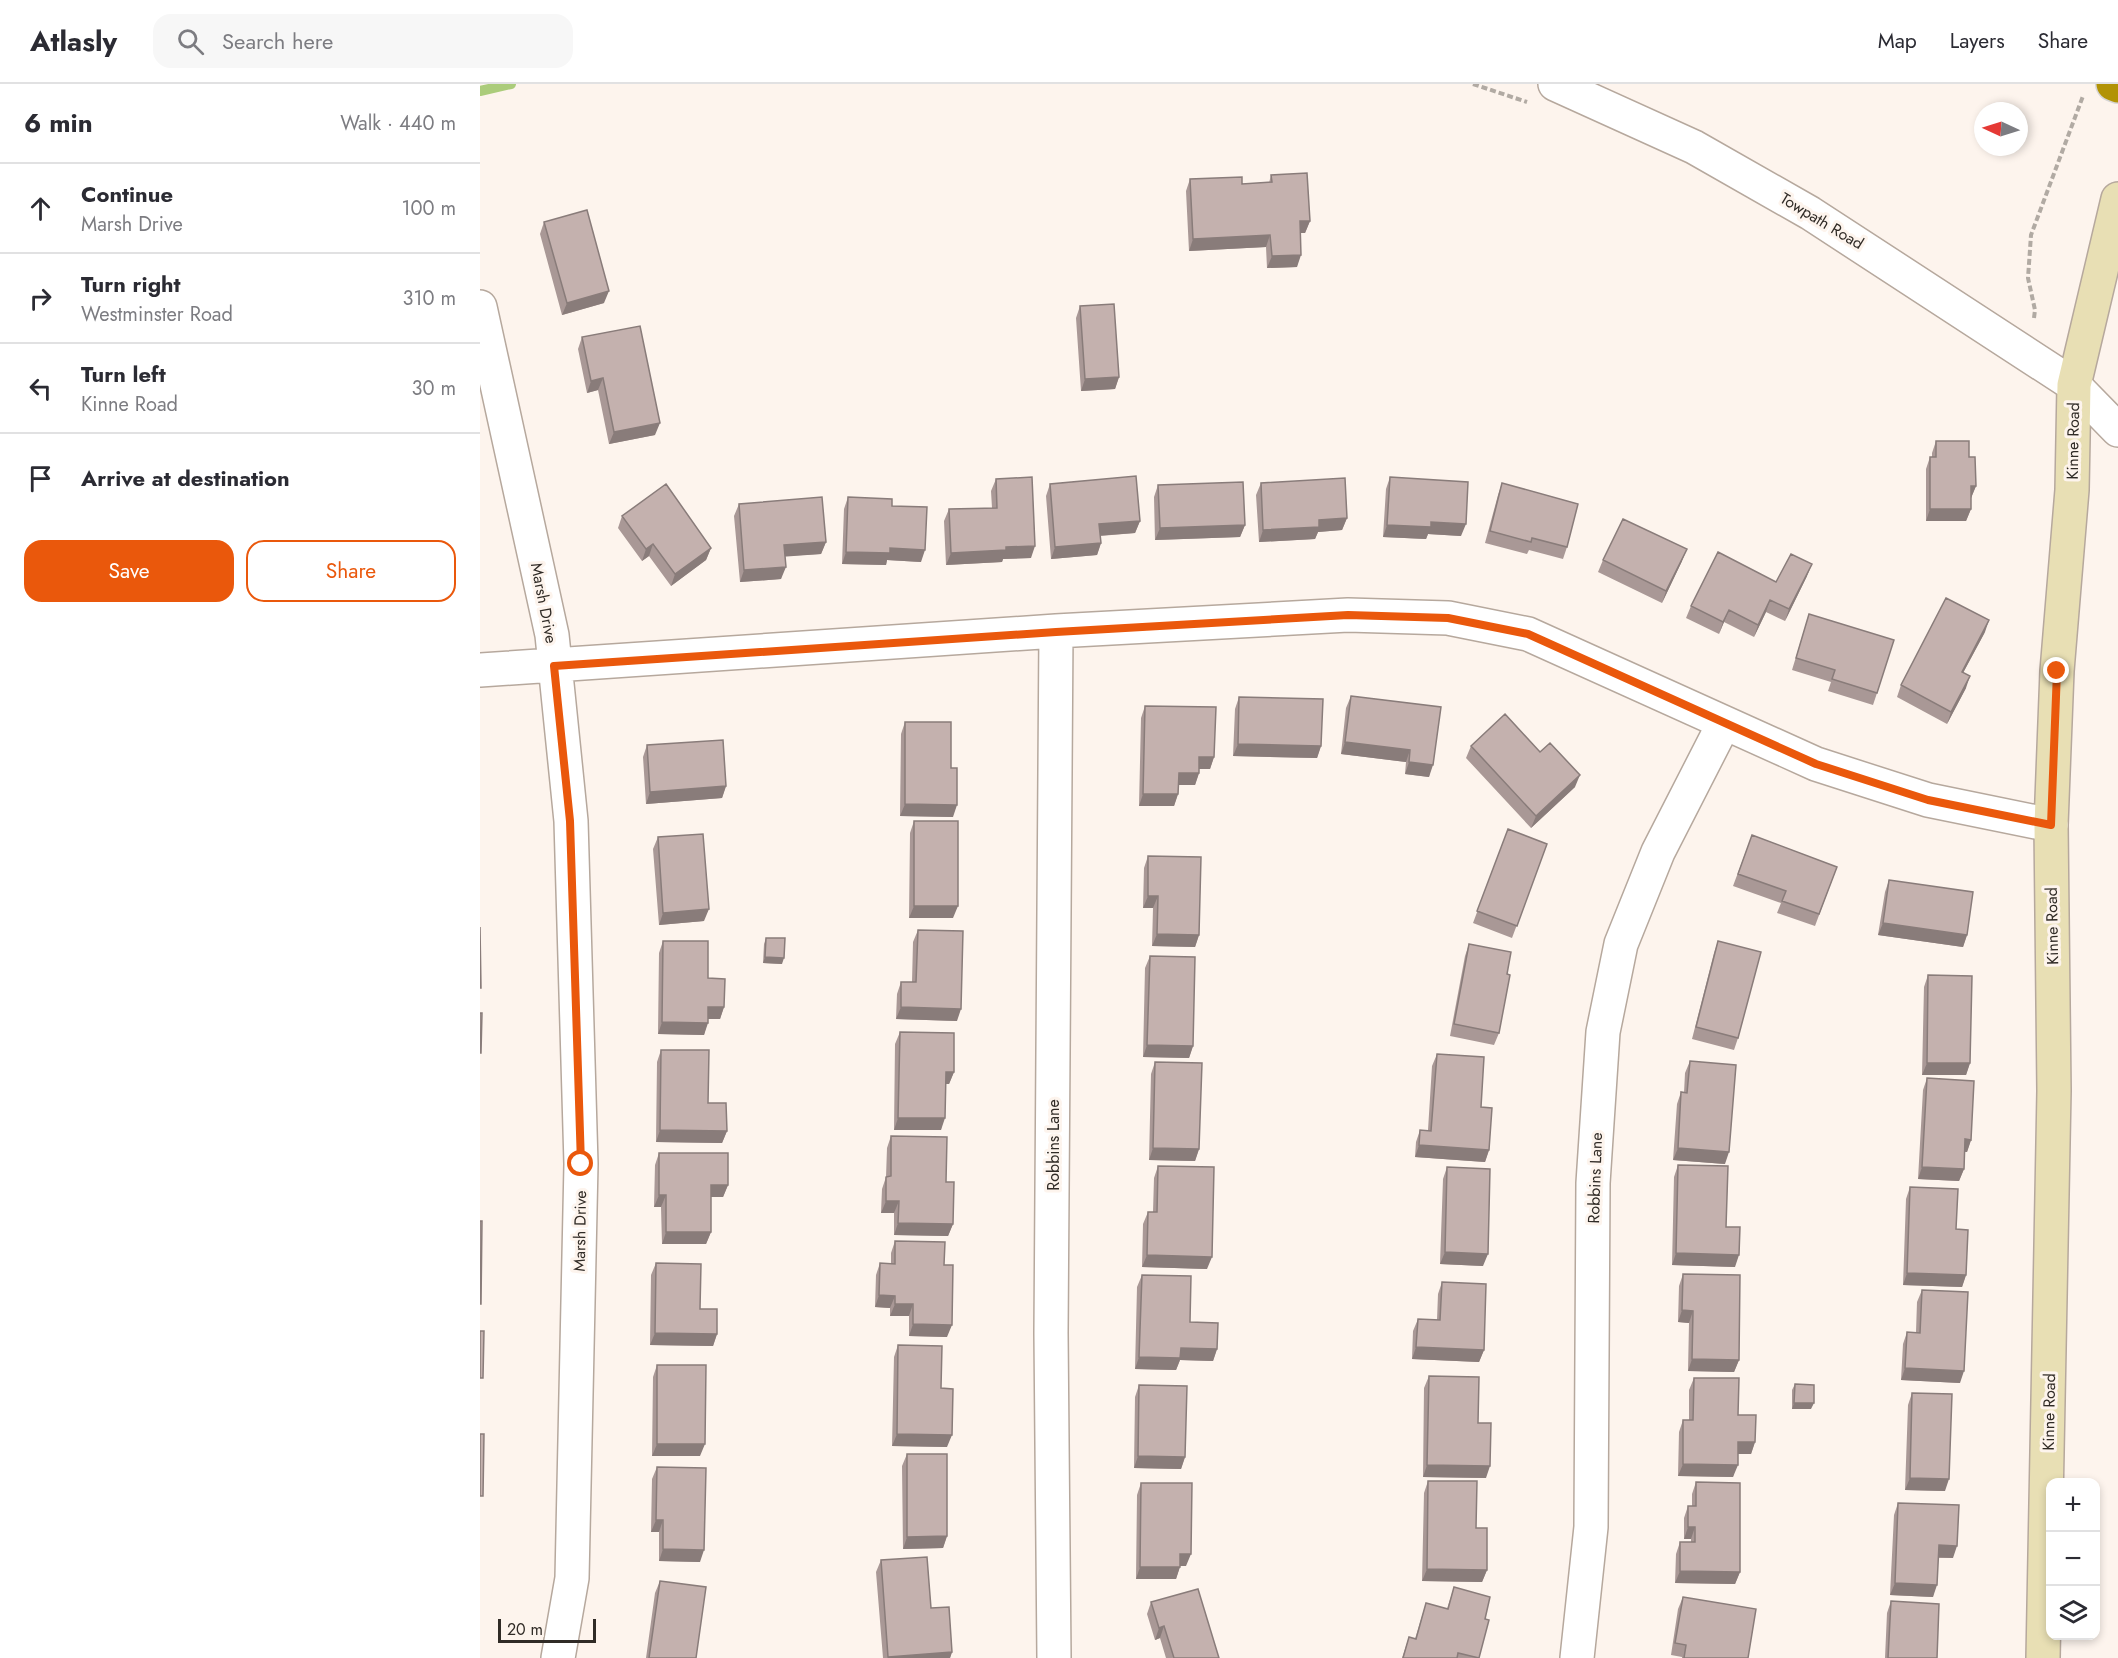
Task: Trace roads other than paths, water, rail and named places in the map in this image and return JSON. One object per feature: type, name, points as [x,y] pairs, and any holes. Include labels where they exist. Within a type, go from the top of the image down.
[{"type":"highway","points":[[2098,89],[2118,86]]},
{"type":"street","name":"Towpath Road","points":[[1555,84],[1694,147],[1801,207],[1874,252],[2028,357],[2074,385],[2118,430]]},
{"type":"street","name":"Kinne Road","points":[[2043,1658],[2054,1091],[2051,825],[2057,671],[2072,490],[2074,385],[2118,200]]},
{"type":"street","name":"Marsh Drive","points":[[480,307],[552,635],[570,821],[581,1164],[572,1578],[558,1658]]},
{"type":"street","points":[[480,670],[1348,615],[1448,618],[1528,634],[1816,764],[1928,800],[2051,825]]},
{"type":"street","name":"Robbins Lane","points":[[1054,1658],[1051,1333],[1056,632]]},
{"type":"street","name":"Robbins Lane","points":[[1577,1658],[1591,1527],[1593,1184],[1603,1032],[1620,944],[1658,852],[1724,723]]},
{"type":"waterway","points":[[480,91],[511,84]]}]
